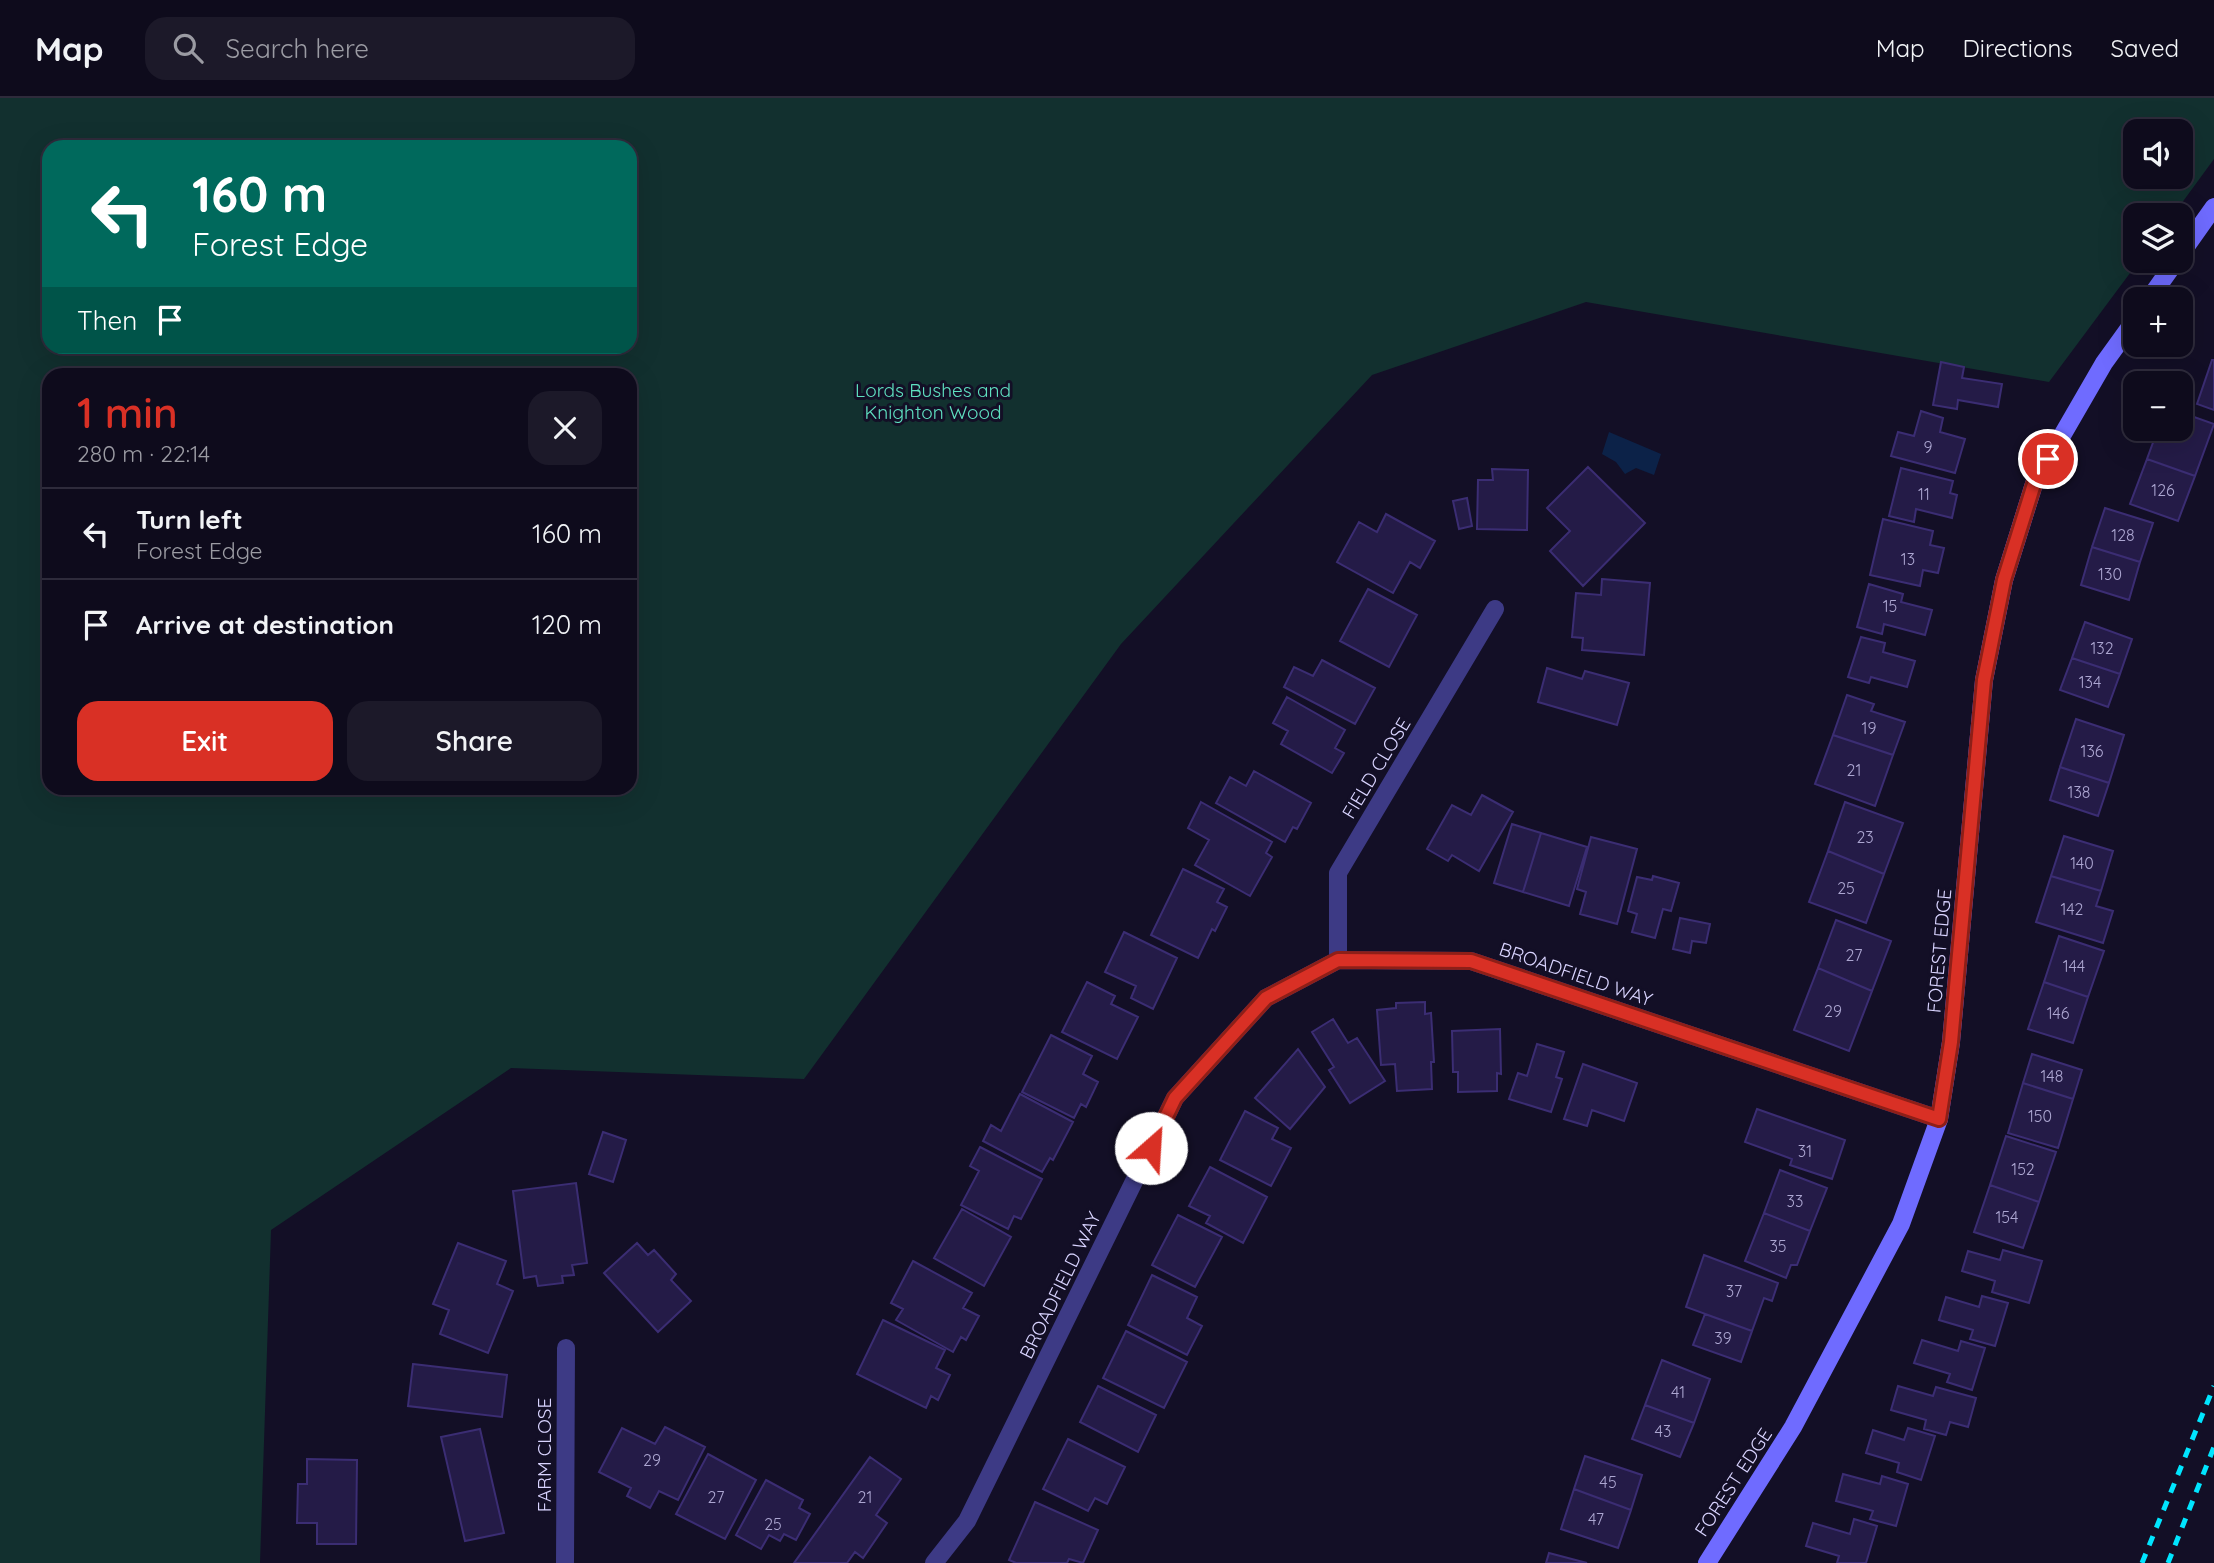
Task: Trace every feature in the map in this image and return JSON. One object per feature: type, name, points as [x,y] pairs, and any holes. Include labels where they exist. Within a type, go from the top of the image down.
[{"type":"street","points":[[2193,237],[2214,207]]},
{"type":"street","name":"FOREST EDGE","points":[[1707,1563],[1793,1427],[1901,1224],[1939,1119],[1951,1042],[1984,680],[2004,580],[2034,484],[2104,363],[2123,337]]},
{"type":"street","name":"FIELD CLOSE","points":[[1338,960],[1338,873],[1495,609]]},
{"type":"street","name":"BROADFIELD WAY","points":[[934,1563],[967,1521],[1175,1098],[1266,998],[1338,960],[1471,961],[1939,1119]]},
{"type":"street","name":"FARM CLOSE","points":[[565,1563],[566,1348]]},
{"type":"green space","name":"Lords Bushes and Knighton Wood","points":[[0,98],[2214,98],[2214,159],[2193,188],[2193,119],[2123,119],[2123,189],[2192,189],[2182,203],[2123,203],[2123,273],[2130,273],[2049,382],[1586,302],[1372,375],[1121,644],[804,1079],[511,1068],[271,1230],[260,1563],[0,1563]]},
{"type":"water","points":[[1609,432],[1661,454],[1654,475],[1636,468],[1625,474],[1616,462],[1602,454]]},
{"type":"building","points":[[2214,360],[2214,410],[2197,404]]},
{"type":"building","points":[[1941,362],[1964,367],[1962,378],[2002,384],[1998,407],[1958,400],[1957,409],[1933,405]]},
{"type":"building","points":[[1921,411],[1943,418],[1940,432],[1965,439],[1955,473],[1891,456],[1898,432],[1914,436]]},
{"type":"building","points":[[2193,417],[2214,424],[2195,476],[2147,459],[2154,441],[2193,441]]},
{"type":"building","points":[[2147,459],[2195,476],[2178,521],[2130,504]]},
{"type":"building","points":[[1588,467],[1645,523],[1583,586],[1550,551],[1570,531],[1547,508]]},
{"type":"building","points":[[1901,468],[1953,481],[1950,493],[1957,495],[1952,518],[1916,509],[1914,522],[1889,516]]},
{"type":"building","points":[[1492,469],[1528,470],[1527,530],[1477,529],[1478,480],[1493,480]]},
{"type":"building","points":[[1467,498],[1472,526],[1459,529],[1453,501]]},
{"type":"building","points":[[2105,508],[2153,523],[2140,562],[2092,547]]},
{"type":"building","points":[[1386,514],[1435,541],[1420,568],[1410,562],[1393,593],[1337,562],[1359,522],[1377,532]]},
{"type":"building","points":[[1883,519],[1933,531],[1930,545],[1944,548],[1938,573],[1923,570],[1920,586],[1870,575]]},
{"type":"building","points":[[2092,547],[2140,562],[2129,600],[2081,585]]},
{"type":"building","points":[[1602,579],[1650,583],[1644,655],[1582,650],[1583,638],[1572,637],[1576,593],[1601,595]]},
{"type":"building","points":[[1869,584],[1903,594],[1901,602],[1932,610],[1925,635],[1884,624],[1882,634],[1857,627]]},
{"type":"building","points":[[1368,589],[1417,615],[1389,667],[1340,641]]},
{"type":"building","points":[[2085,622],[2132,639],[2120,674],[2072,658]]},
{"type":"building","points":[[1861,637],[1885,643],[1883,652],[1915,661],[1907,687],[1871,677],[1869,683],[1848,677]]},
{"type":"building","points":[[2072,658],[2120,674],[2108,707],[2060,690]]},
{"type":"building","points":[[1322,660],[1375,688],[1355,724],[1284,687],[1294,667],[1313,676]]},
{"type":"building","points":[[1547,668],[1582,679],[1585,671],[1629,683],[1617,725],[1538,702]]},
{"type":"building","points":[[1847,695],[1874,704],[1871,711],[1905,722],[1893,755],[1833,735]]},
{"type":"building","points":[[1287,697],[1345,730],[1335,748],[1344,753],[1332,773],[1281,744],[1288,731],[1273,723]]},
{"type":"building","points":[[2076,719],[2124,735],[2109,783],[2060,767]]},
{"type":"building","points":[[1833,735],[1893,755],[1875,806],[1815,784]]},
{"type":"building","points":[[2060,767],[2109,783],[2098,816],[2050,800]]},
{"type":"building","points":[[1254,771],[1311,803],[1297,829],[1293,827],[1285,842],[1216,803],[1230,777],[1246,786]]},
{"type":"building","points":[[1482,795],[1513,812],[1479,871],[1452,855],[1448,861],[1427,849],[1452,805],[1471,815]]},
{"type":"building","points":[[1201,802],[1272,842],[1266,853],[1272,857],[1250,896],[1195,865],[1209,840],[1188,828]]},
{"type":"building","points":[[1845,802],[1903,823],[1884,874],[1828,851]]},
{"type":"building","points":[[1512,824],[1541,833],[1523,892],[1494,883]]},
{"type":"building","points":[[1541,833],[1587,847],[1569,906],[1523,892]]},
{"type":"building","points":[[2064,836],[2113,851],[2101,891],[2051,876]]},
{"type":"building","points":[[1591,837],[1637,849],[1617,924],[1580,914],[1586,892],[1577,889]]},
{"type":"building","points":[[1828,851],[1884,874],[1866,923],[1809,902]]},
{"type":"building","points":[[1183,869],[1224,889],[1217,902],[1227,907],[1215,931],[1212,929],[1198,958],[1151,935]]},
{"type":"building","points":[[1653,876],[1679,883],[1671,911],[1663,909],[1655,938],[1632,932],[1637,914],[1628,911],[1637,877],[1652,880]]},
{"type":"building","points":[[2051,876],[2101,891],[2096,906],[2113,911],[2103,943],[2036,922]]},
{"type":"building","points":[[1680,918],[1710,924],[1706,943],[1692,941],[1690,953],[1673,949]]},
{"type":"building","points":[[1836,920],[1891,941],[1872,991],[1818,968]]},
{"type":"building","points":[[1124,932],[1177,958],[1153,1009],[1131,998],[1136,986],[1105,972]]},
{"type":"building","points":[[2059,936],[2104,951],[2088,997],[2044,982]]},
{"type":"building","points":[[1818,968],[1872,991],[1849,1051],[1794,1030]]},
{"type":"building","points":[[1087,982],[1115,996],[1111,1004],[1138,1017],[1117,1059],[1062,1032]]},
{"type":"building","points":[[2044,982],[2088,997],[2073,1043],[2028,1029]]},
{"type":"building","points":[[1425,1002],[1425,1014],[1431,1013],[1434,1062],[1431,1062],[1432,1089],[1397,1091],[1395,1064],[1381,1065],[1377,1010],[1396,1008],[1396,1003]]},
{"type":"building","points":[[1333,1019],[1348,1043],[1357,1038],[1385,1081],[1350,1103],[1329,1070],[1334,1067],[1312,1032]]},
{"type":"building","points":[[1500,1029],[1501,1074],[1497,1073],[1497,1091],[1458,1092],[1458,1072],[1453,1072],[1452,1031]]},
{"type":"building","points":[[1051,1035],[1092,1056],[1083,1074],[1098,1082],[1086,1107],[1081,1104],[1074,1118],[1022,1092]]},
{"type":"building","points":[[1537,1044],[1564,1052],[1556,1077],[1562,1079],[1551,1112],[1509,1099],[1518,1073],[1527,1076]]},
{"type":"building","points":[[1298,1049],[1325,1087],[1290,1129],[1255,1098]]},
{"type":"building","points":[[2032,1054],[2082,1070],[2073,1099],[2023,1083]]},
{"type":"building","points":[[1583,1064],[1637,1083],[1624,1121],[1592,1110],[1587,1126],[1564,1119]]},
{"type":"building","points":[[2023,1083],[2073,1099],[2058,1148],[2008,1133]]},
{"type":"building","points":[[1020,1094],[1073,1122],[1053,1160],[1050,1158],[1042,1172],[983,1141],[991,1125],[1001,1131]]},
{"type":"building","points":[[1757,1109],[1845,1140],[1832,1179],[1790,1165],[1792,1159],[1745,1142]]},
{"type":"building","points":[[1245,1111],[1278,1128],[1272,1139],[1291,1148],[1271,1186],[1220,1160]]},
{"type":"building","points":[[603,1132],[626,1140],[613,1182],[589,1174]]},
{"type":"building","points":[[2006,1136],[2056,1152],[2039,1202],[1990,1185]]},
{"type":"building","points":[[980,1147],[1042,1179],[1021,1219],[1014,1216],[1008,1229],[961,1205],[979,1171],[970,1166]]},
{"type":"building","points":[[1210,1167],[1267,1197],[1243,1243],[1206,1223],[1210,1216],[1189,1206]]},
{"type":"building","points":[[1780,1170],[1827,1188],[1810,1231],[1764,1213]]},
{"type":"building","points":[[576,1183],[587,1263],[572,1265],[574,1275],[562,1276],[563,1283],[538,1286],[536,1276],[524,1278],[513,1191]]},
{"type":"building","points":[[1990,1185],[2039,1202],[2023,1248],[1974,1232]]},
{"type":"building","points":[[962,1209],[1011,1237],[984,1286],[934,1258]]},
{"type":"building","points":[[1764,1213],[1810,1231],[1797,1265],[1791,1265],[1786,1278],[1745,1261]]},
{"type":"building","points":[[1178,1215],[1222,1237],[1195,1287],[1152,1265]]},
{"type":"building","points":[[458,1243],[506,1261],[497,1284],[513,1291],[488,1353],[440,1334],[449,1310],[433,1304]]},
{"type":"building","points":[[637,1243],[648,1255],[654,1250],[676,1274],[671,1280],[691,1301],[658,1332],[604,1273]]},
{"type":"building","points":[[2003,1250],[2042,1261],[2029,1303],[1992,1292],[1995,1281],[1962,1271],[1968,1251],[2000,1260]]},
{"type":"building","points":[[1704,1255],[1778,1283],[1772,1301],[1764,1298],[1752,1331],[1686,1307]]},
{"type":"building","points":[[913,1261],[972,1293],[963,1308],[979,1316],[966,1340],[961,1337],[953,1352],[896,1320],[903,1309],[891,1303]]},
{"type":"building","points":[[1152,1275],[1197,1297],[1187,1318],[1202,1326],[1187,1355],[1128,1325]]},
{"type":"building","points":[[1982,1296],[2008,1303],[1995,1346],[1970,1339],[1973,1330],[1939,1320],[1946,1297],[1979,1307]]},
{"type":"building","points":[[1705,1314],[1752,1331],[1741,1362],[1693,1345]]},
{"type":"building","points":[[883,1320],[945,1350],[936,1368],[950,1375],[938,1400],[931,1396],[926,1408],[857,1374]]},
{"type":"building","points":[[1126,1331],[1187,1362],[1164,1408],[1103,1378]]},
{"type":"building","points":[[1922,1340],[1958,1351],[1961,1341],[1985,1348],[1972,1390],[1947,1382],[1950,1374],[1914,1363]]},
{"type":"building","points":[[1662,1360],[1710,1379],[1694,1423],[1645,1405]]},
{"type":"building","points":[[413,1364],[507,1375],[502,1417],[408,1406]]},
{"type":"building","points":[[1098,1386],[1156,1415],[1138,1452],[1080,1422]]},
{"type":"building","points":[[1898,1386],[1933,1396],[1936,1387],[1976,1398],[1968,1427],[1950,1422],[1946,1435],[1924,1429],[1926,1420],[1891,1410]]},
{"type":"building","points":[[1645,1405],[1694,1423],[1680,1457],[1632,1439]]},
{"type":"building","points":[[665,1427],[705,1447],[678,1500],[659,1491],[650,1508],[627,1496],[631,1488],[599,1472],[622,1428],[655,1444]]},
{"type":"building","points":[[1908,1428],[1935,1436],[1921,1480],[1897,1472],[1899,1463],[1866,1453],[1873,1430],[1904,1440]]},
{"type":"building","points":[[480,1429],[504,1533],[465,1541],[441,1437]]},
{"type":"building","points":[[1068,1439],[1125,1467],[1107,1504],[1095,1498],[1088,1511],[1043,1489]]},
{"type":"building","points":[[708,1454],[756,1480],[725,1539],[676,1514]]},
{"type":"building","points":[[1585,1456],[1642,1475],[1631,1510],[1574,1489]]},
{"type":"building","points":[[870,1457],[901,1479],[876,1515],[887,1523],[863,1558],[855,1552],[847,1563],[794,1563]]},
{"type":"building","points":[[307,1459],[357,1460],[356,1544],[317,1544],[317,1523],[297,1523],[298,1484],[307,1484]]},
{"type":"building","points":[[1843,1474],[1880,1484],[1882,1476],[1908,1484],[1896,1526],[1870,1519],[1873,1511],[1836,1501]]},
{"type":"building","points":[[766,1480],[803,1500],[799,1508],[810,1514],[796,1540],[784,1534],[780,1541],[769,1535],[761,1549],[736,1535]]},
{"type":"building","points":[[1574,1489],[1631,1510],[1618,1548],[1561,1529]]},
{"type":"building","points":[[1035,1502],[1098,1530],[1083,1563],[1069,1559],[1067,1563],[1016,1563],[1009,1560]]},
{"type":"building","points":[[1854,1519],[1877,1526],[1866,1563],[1837,1563],[1839,1556],[1806,1546],[1813,1523],[1850,1534]]},
{"type":"building","points":[[1549,1553],[1587,1563],[1546,1563]]},
{"type":"railway","points":[[2142,1563],[2214,1386]]},
{"type":"railway","points":[[2168,1563],[2214,1447]]},
{"type":"route","points":[[1151,1148],[1175,1098],[1266,998],[1338,960],[1471,961],[1939,1119],[1951,1042],[1984,680],[2004,580],[2034,484],[2048,459]]}]
